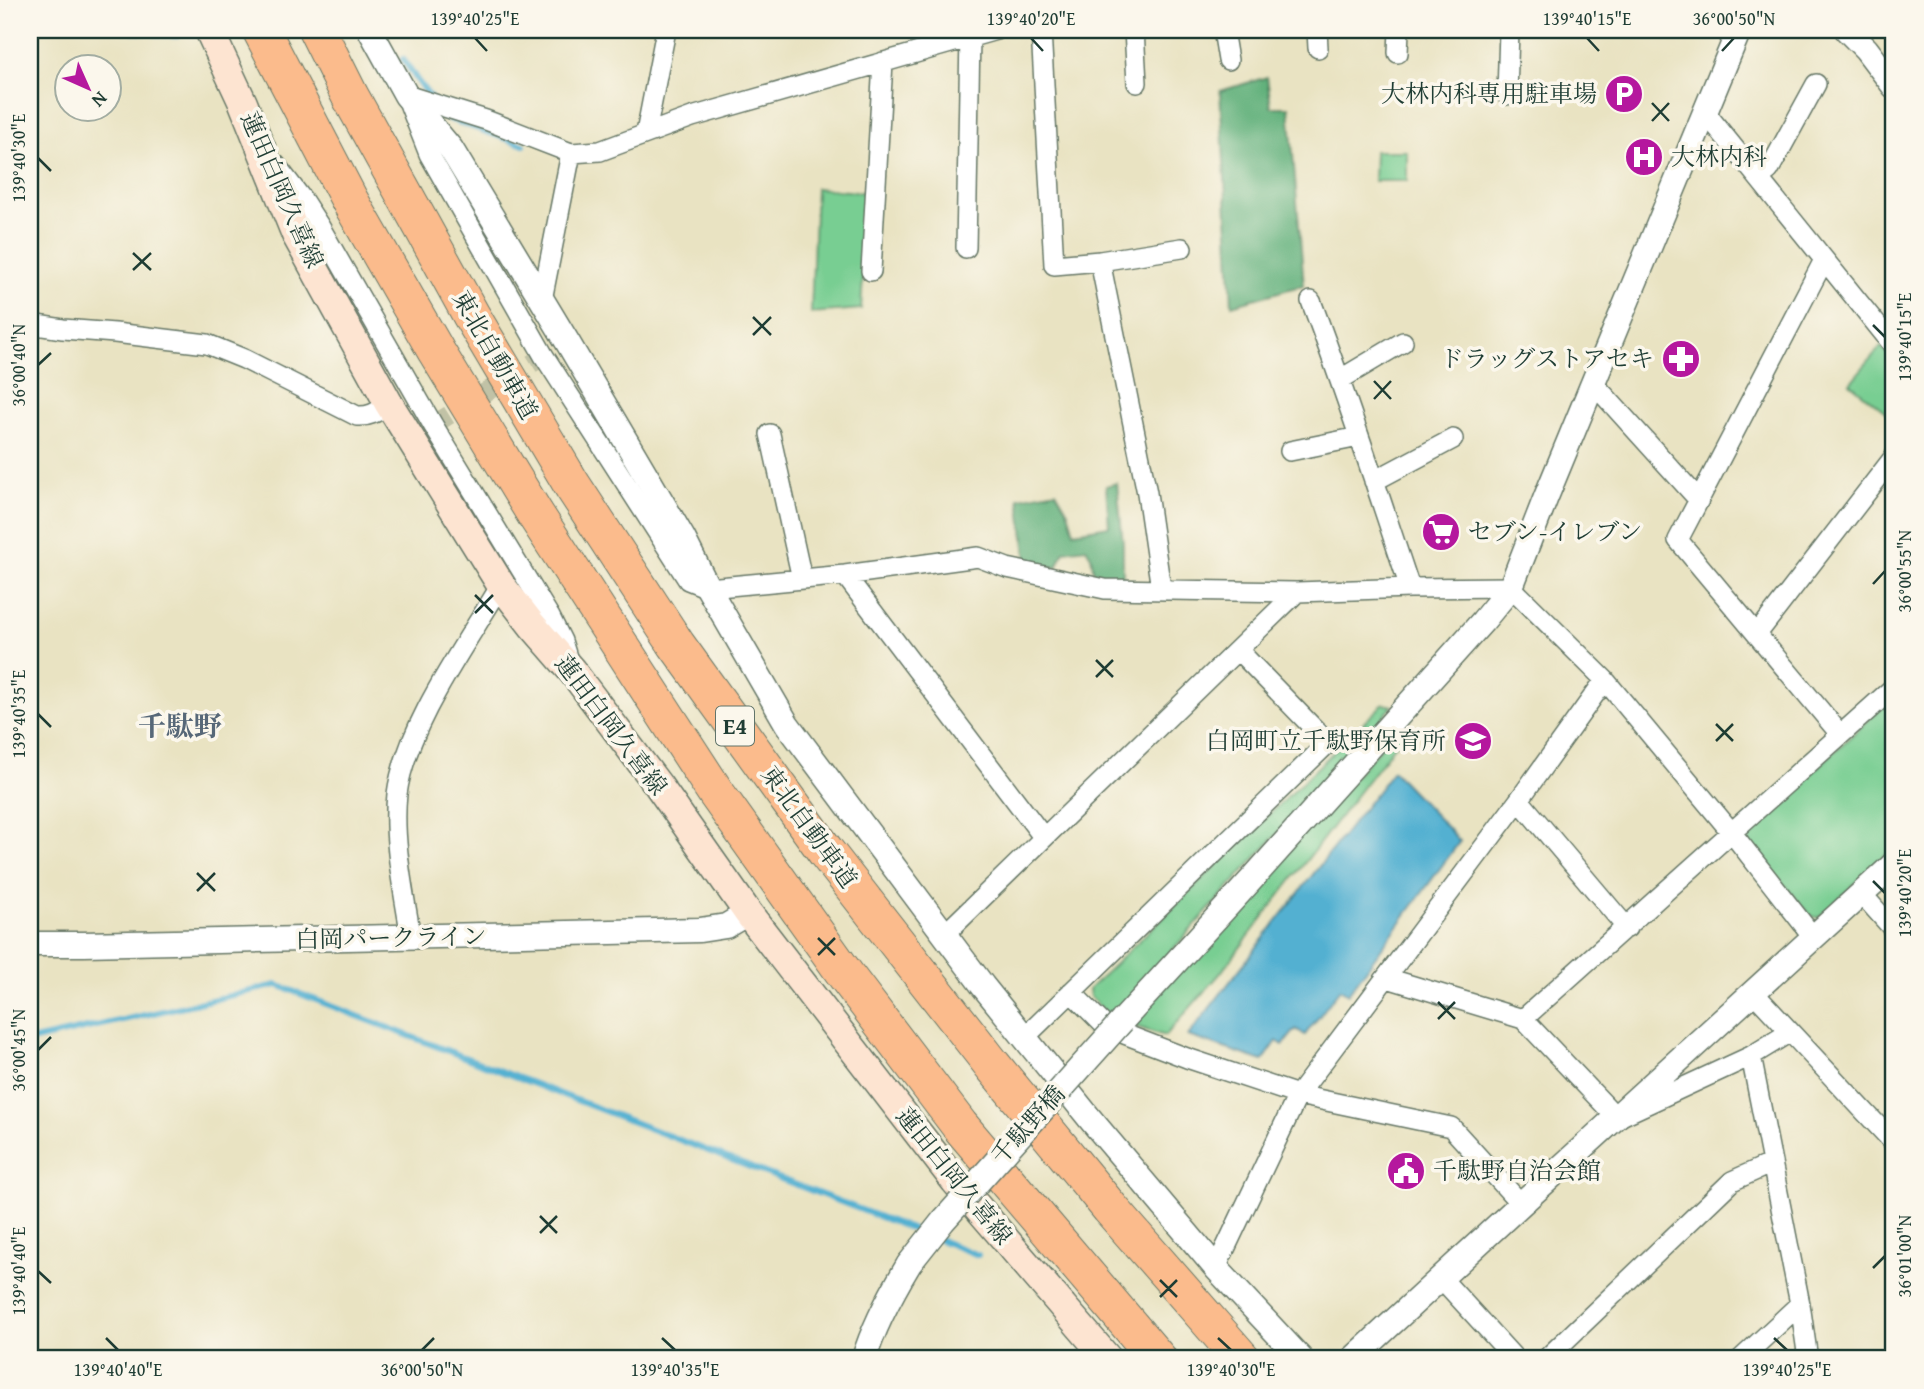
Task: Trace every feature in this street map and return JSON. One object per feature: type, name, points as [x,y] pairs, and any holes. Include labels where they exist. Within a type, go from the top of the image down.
[{"type":"highway","name":"東北自動車道","points":[[261,30],[350,201],[436,351],[535,514],[716,793],[847,977],[960,1126],[1158,1359]]},
{"type":"highway","name":"東北自動車道","points":[[317,30],[350,96],[471,315],[572,485],[676,644],[826,852],[993,1066],[1110,1208],[1242,1359]]},
{"type":"main road","name":"蓮田白岡久喜線","points":[[209,30],[262,146],[296,235],[390,404],[501,585],[531,625],[572,671],[748,913],[955,1181],[1108,1359]]},
{"type":"street","points":[[369,30],[406,95],[429,155],[544,356],[688,580],[708,588],[845,575],[978,557],[1007,568],[1105,589],[1297,592],[1511,587],[1605,680],[1732,833],[1814,938]]},
{"type":"street","points":[[646,132],[666,30]]},
{"type":"street","points":[[406,95],[486,120],[571,153],[600,151],[692,117],[996,30]]},
{"type":"street","points":[[1041,30],[1054,265],[1182,248]]},
{"type":"street","points":[[1134,30],[1137,83]]},
{"type":"street","points":[[1223,30],[1228,60]]},
{"type":"street","points":[[1398,53],[1399,30]]},
{"type":"street","points":[[1507,95],[1509,30]]},
{"type":"street","name":"千駄野橋","points":[[864,1359],[882,1313],[909,1264],[943,1220],[1261,870],[1511,587],[1739,30]]},
{"type":"street","points":[[1847,30],[1891,77]]},
{"type":"street","points":[[966,248],[970,37]]},
{"type":"street","points":[[871,271],[883,62]]},
{"type":"street","points":[[1759,178],[1769,170],[1816,84]]},
{"type":"street","points":[[406,95],[451,149],[683,538],[708,588],[788,723],[983,986],[1091,1120],[1216,1268],[1301,1359]]},
{"type":"street","points":[[1705,112],[1894,346]]},
{"type":"street","points":[[262,146],[302,198],[320,227],[433,425],[550,617],[572,671]]},
{"type":"street","points":[[542,300],[571,153]]},
{"type":"street","points":[[1824,260],[1678,540],[1840,734]]},
{"type":"street","points":[[1100,261],[1147,493],[1161,589]]},
{"type":"street","points":[[1311,302],[1341,379],[1410,588]]},
{"type":"street","points":[[30,324],[206,344],[244,359],[357,416],[373,414],[390,404]]},
{"type":"street","points":[[1341,379],[1403,342]]},
{"type":"street","points":[[1594,384],[1699,499]]},
{"type":"street","points":[[770,434],[802,579]]},
{"type":"street","points":[[1290,451],[1359,437]]},
{"type":"street","points":[[1374,481],[1453,439]]},
{"type":"street","points":[[1757,634],[1894,457]]},
{"type":"street","points":[[845,575],[1044,838]]},
{"type":"street","points":[[411,937],[397,846],[397,795],[408,751],[433,698],[501,585]]},
{"type":"street","points":[[945,934],[1297,592]]},
{"type":"street","points":[[1025,1037],[1328,743],[1238,650]]},
{"type":"street","points":[[1216,1268],[1298,1095],[1519,800],[1605,680]]},
{"type":"street","points":[[1523,1019],[1894,687]]},
{"type":"street","points":[[1519,800],[1627,928]]},
{"type":"street","points":[[1353,1359],[1894,864]]},
{"type":"street","points":[[1861,893],[1894,930]]},
{"type":"street","name":"白岡パークライン","points":[[30,943],[700,930],[726,926],[748,913]]},
{"type":"street","points":[[1387,978],[1523,1019],[1617,1118]]},
{"type":"street","points":[[1071,992],[1106,1027],[1187,1058],[1298,1095],[1451,1127],[1521,1204]]},
{"type":"street","points":[[1753,992],[1894,1143]]},
{"type":"street","points":[[1617,1118],[1751,1056],[1790,1032]]},
{"type":"street","points":[[1751,1056],[1800,1304],[1808,1359]]},
{"type":"street","points":[[1546,1359],[1732,1181],[1772,1163]]},
{"type":"street","points":[[1441,1278],[1515,1359]]},
{"type":"street","points":[[1741,1359],[1800,1304]]},
{"type":"green space","points":[[1267,77],[1271,107],[1289,107],[1304,285],[1232,305],[1220,91]]},
{"type":"green space","points":[[1375,151],[1407,151],[1407,181],[1374,181]]},
{"type":"green space","points":[[816,188],[868,193],[861,309],[811,313]]},
{"type":"green space","points":[[1881,346],[1894,362],[1894,419],[1850,383]]},
{"type":"green space","points":[[1117,483],[1123,543],[1123,578],[1110,579],[1094,574],[1091,556],[1086,548],[1064,551],[1057,568],[1027,562],[1019,498],[1056,491],[1068,512],[1074,532],[1109,526],[1106,486]]},
{"type":"green space","points":[[1894,696],[1894,848],[1818,918],[1811,916],[1748,844],[1749,831]]},
{"type":"green space","points":[[1383,704],[1393,706],[1111,1018],[1090,997],[1089,989]]},
{"type":"green space","points":[[1397,729],[1407,729],[1219,975],[1165,1036],[1131,1025]]},
{"type":"water","points":[[1393,771],[1460,841],[1348,994],[1340,989],[1305,1035],[1296,1029],[1283,1045],[1277,1041],[1263,1061],[1188,1036]]},
{"type":"waterway","points":[[124,30],[177,36]]},
{"type":"waterway","points":[[403,59],[430,97]]},
{"type":"waterway","points":[[444,113],[449,119],[524,145]]},
{"type":"waterway","points":[[30,1041],[277,985],[924,1234]]},
{"type":"waterway","points":[[937,1239],[978,1255]]},
{"type":"tunnel","points":[[433,425],[544,356]]},
{"type":"place","name":"大林内科専用駐車場","points":[[1624,94]]},
{"type":"place","name":"大林内科","points":[[1644,157]]},
{"type":"place","name":"ドラッグストアセキ","points":[[1681,359]]},
{"type":"place","name":"セブン-イレブン","points":[[1441,532]]},
{"type":"place","name":"白岡町立千駄野保育所","points":[[1473,741]]},
{"type":"place","name":"千駄野自治会館","points":[[1406,1171]]},
{"type":"district","name":"千駄野","points":[[180,726]]}]
